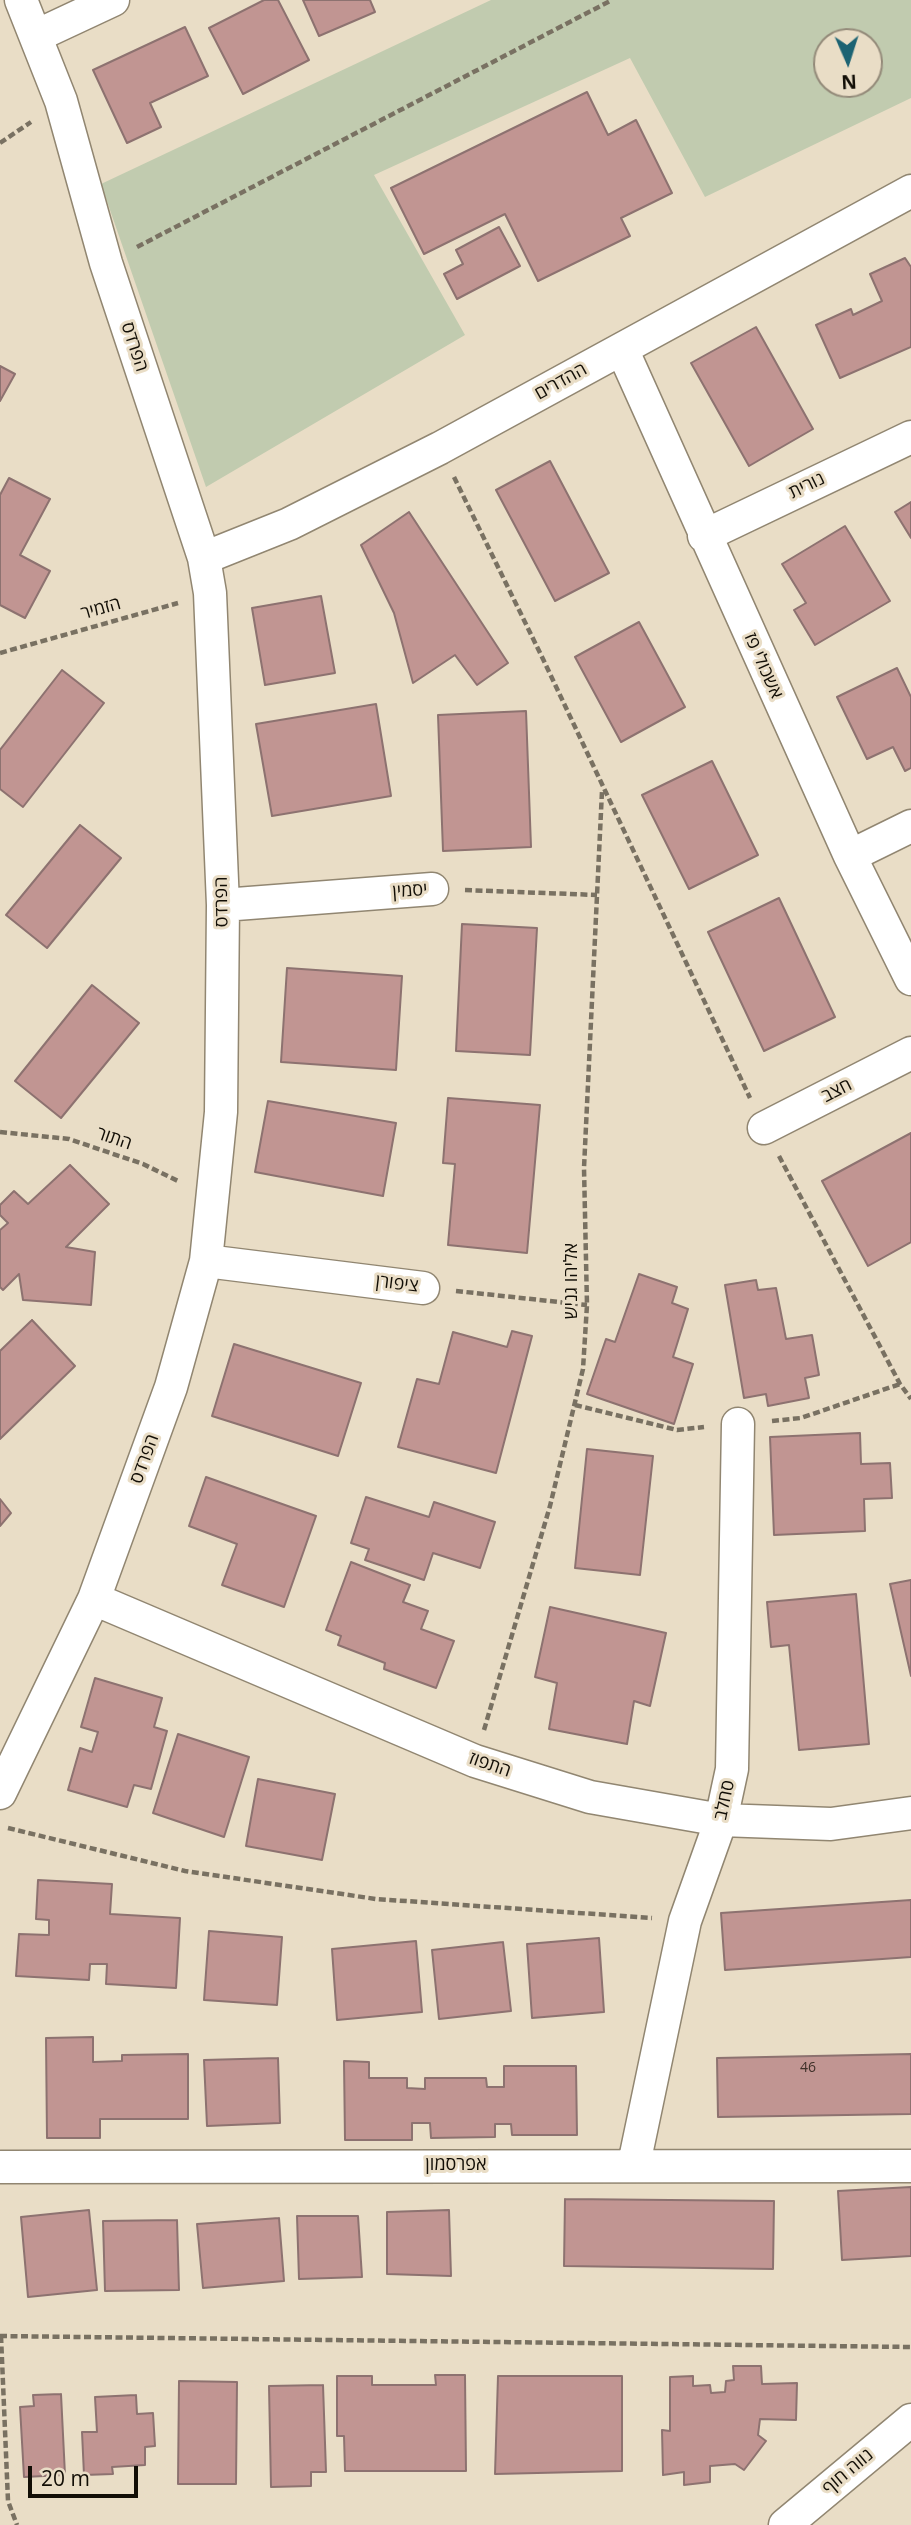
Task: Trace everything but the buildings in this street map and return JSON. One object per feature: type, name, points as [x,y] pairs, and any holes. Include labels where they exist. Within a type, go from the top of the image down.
[{"type":"street","name":"הפרדס","points":[[0,1793],[94,1599],[171,1387],[206,1261],[221,1112],[223,905],[210,593],[204,558],[106,263],[61,101],[20,0]]},
{"type":"street","points":[[36,36],[113,0]]},
{"type":"street","name":"ההדרים","points":[[204,558],[289,524],[440,448],[911,191]]},
{"type":"street","name":"אשכולי פז","points":[[622,348],[704,536],[850,856],[911,979]]},
{"type":"street","name":"נורית","points":[[704,536],[911,437]]},
{"type":"street","points":[[850,856],[911,826]]},
{"type":"street","name":"יסמין","points":[[223,905],[432,889]]},
{"type":"street","name":"חצב","points":[[764,1128],[911,1054]]},
{"type":"street","name":"ציפורן","points":[[206,1261],[424,1288]]},
{"type":"street","name":"סחלב","points":[[634,2164],[685,1921],[721,1820],[732,1769],[738,1424]]},
{"type":"street","name":"התפוז","points":[[94,1599],[475,1761],[590,1797],[721,1820],[831,1824],[911,1813]]},
{"type":"street","name":"אפרסמון","points":[[0,2167],[911,2165]]},
{"type":"street","name":"נווה חוף","points":[[785,2525],[911,2420]]},
{"type":"path","points":[[106,263],[611,0]]},
{"type":"path","points":[[440,448],[764,1128],[900,1384],[911,1399]]},
{"type":"path","name":"הזמיר","points":[[0,653],[210,593]]},
{"type":"path","name":"אליהו גניש","points":[[475,1761],[550,1506],[583,1369],[587,1305],[584,1168],[602,787]]},
{"type":"path","name":"יסמין","points":[[432,889],[597,895]]},
{"type":"path","name":"התור","points":[[0,1132],[69,1139],[143,1164],[212,1198]]},
{"type":"path","name":"ציפורן","points":[[424,1288],[587,1305]]},
{"type":"path","points":[[0,1826],[185,1871],[376,1899],[685,1921]]},
{"type":"path","points":[[17,2525],[8,2501],[1,2336],[911,2347]]},
{"type":"green space","points":[[491,0],[911,0],[911,98],[705,197],[630,58],[374,175],[465,335],[206,487],[101,184]]}]
